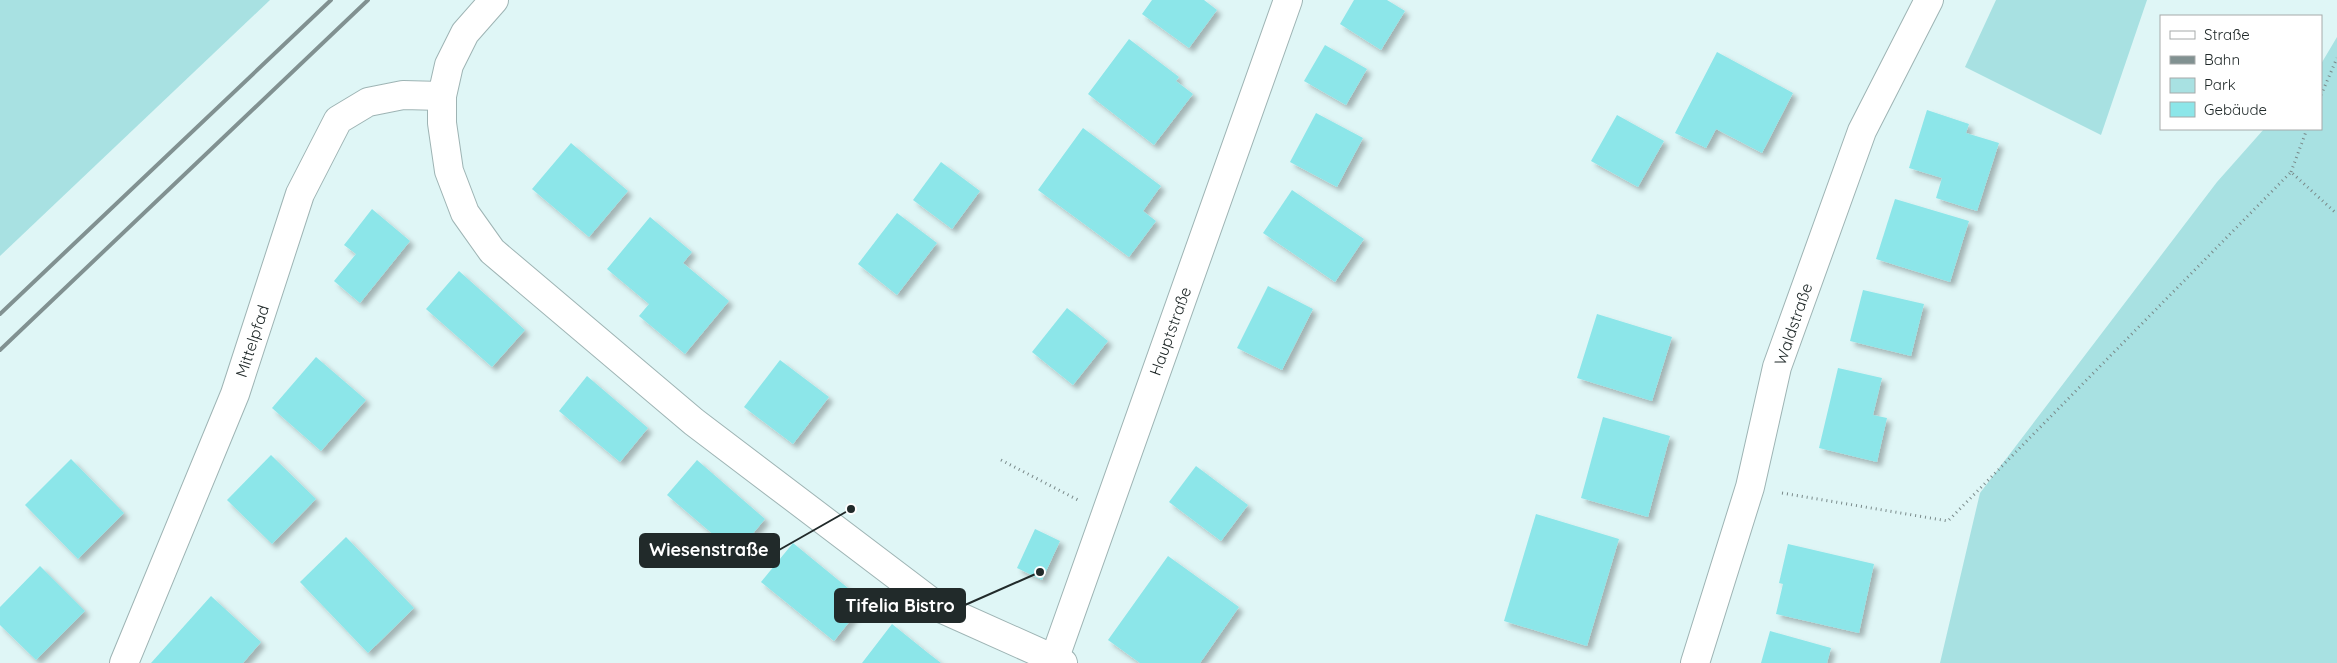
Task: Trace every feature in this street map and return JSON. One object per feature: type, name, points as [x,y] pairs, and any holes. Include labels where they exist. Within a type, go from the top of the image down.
[{"type":"street","points":[[494,0],[465,33],[449,64],[442,96],[442,123],[449,171],[465,213],[492,250],[694,422],[938,607],[1057,662]]},
{"type":"street","name":"Hauptstraße","points":[[1057,662],[1106,514],[1288,0]]},
{"type":"street","name":"Waldstraße","points":[[1695,663],[1750,487],[1777,368],[1862,132],[1929,0]]},
{"type":"street","name":"Mittelpfad","points":[[124,663],[235,394],[300,194],[338,120],[368,102],[404,95],[442,96]]},
{"type":"path","points":[[2322,93],[2337,58]]},
{"type":"path","points":[[1750,487],[1948,521],[2291,172],[2307,130]]},
{"type":"path","points":[[2291,172],[2337,214]]},
{"type":"path","points":[[1001,460],[1106,514]]},
{"type":"green space","points":[[0,0],[270,0],[0,256]]},
{"type":"green space","points":[[1996,0],[2147,0],[2101,135],[1965,67]]},
{"type":"green space","points":[[2337,37],[2337,663],[1940,663],[1980,493],[2217,182],[2263,130],[2322,130],[2322,62]]},
{"type":"building","points":[[1152,0],[1204,0],[1217,10],[1189,48],[1142,14]]},
{"type":"building","points":[[1354,0],[1387,0],[1405,11],[1381,50],[1340,24]]},
{"type":"building","points":[[1129,39],[1179,77],[1176,81],[1193,94],[1154,145],[1088,94]]},
{"type":"building","points":[[1325,45],[1367,69],[1346,105],[1304,81]]},
{"type":"building","points":[[1717,52],[1793,93],[1762,153],[1716,129],[1706,148],[1675,133]]},
{"type":"building","points":[[1927,110],[1969,124],[1966,133],[1999,143],[1977,211],[1936,198],[1942,178],[1909,168]]},
{"type":"building","points":[[1316,113],[1363,138],[1337,187],[1290,162]]},
{"type":"building","points":[[1617,115],[1664,141],[1638,187],[1591,161]]},
{"type":"building","points":[[1083,128],[1161,186],[1143,211],[1156,221],[1129,257],[1038,190]]},
{"type":"building","points":[[571,143],[628,191],[589,237],[532,189]]},
{"type":"building","points":[[941,162],[980,191],[952,229],[913,200]]},
{"type":"building","points":[[1292,190],[1364,239],[1335,282],[1263,233]]},
{"type":"building","points":[[1895,199],[1969,221],[1950,282],[1876,259]]},
{"type":"building","points":[[372,209],[410,241],[360,303],[334,281],[356,254],[344,245]]},
{"type":"building","points":[[897,213],[937,243],[897,295],[858,264]]},
{"type":"building","points":[[650,217],[692,252],[683,263],[729,301],[685,354],[639,316],[649,304],[607,269]]},
{"type":"building","points":[[459,271],[525,330],[492,367],[426,309]]},
{"type":"building","points":[[1268,286],[1313,309],[1282,370],[1237,348]]},
{"type":"building","points":[[1863,290],[1924,304],[1911,356],[1850,341]]},
{"type":"building","points":[[1067,308],[1108,341],[1073,385],[1032,352]]},
{"type":"building","points":[[1597,314],[1672,337],[1652,401],[1577,378]]},
{"type":"building","points":[[316,357],[366,400],[321,451],[272,408]]},
{"type":"building","points":[[780,360],[829,397],[793,444],[744,407]]},
{"type":"building","points":[[1838,368],[1882,378],[1873,415],[1887,418],[1877,462],[1819,448]]},
{"type":"building","points":[[587,376],[648,428],[620,462],[559,411]]},
{"type":"building","points":[[1603,417],[1670,436],[1648,517],[1581,498]]},
{"type":"building","points":[[271,455],[316,499],[272,544],[227,500]]},
{"type":"building","points":[[71,459],[124,513],[78,559],[25,505]]},
{"type":"building","points":[[697,460],[765,519],[736,554],[667,495]]},
{"type":"building","points":[[1196,466],[1248,505],[1221,541],[1169,502]]},
{"type":"building","points":[[1536,514],[1619,539],[1587,646],[1504,621]]},
{"type":"building","points":[[1035,529],[1060,541],[1042,580],[1017,568]]},
{"type":"building","points":[[346,537],[414,608],[368,653],[300,582]]},
{"type":"building","points":[[793,543],[865,602],[834,641],[761,582]]},
{"type":"building","points":[[1788,544],[1874,564],[1859,633],[1776,614],[1783,584],[1779,583]]},
{"type":"building","points":[[1168,556],[1239,607],[1200,663],[1140,663],[1108,640]]},
{"type":"building","points":[[40,566],[85,611],[36,660],[0,625],[0,607]]},
{"type":"building","points":[[211,596],[261,642],[243,663],[151,663]]},
{"type":"building","points":[[892,624],[928,653],[941,663],[862,663]]},
{"type":"building","points":[[1770,631],[1831,648],[1827,663],[1761,663]]},
{"type":"railway","points":[[0,314],[331,0]]},
{"type":"railway","points":[[0,350],[368,0]]},
{"type":"place","name":"Wiesenstraße","points":[[851,509]]},
{"type":"place","name":"Tifelia Bistro","points":[[1040,572]]}]
